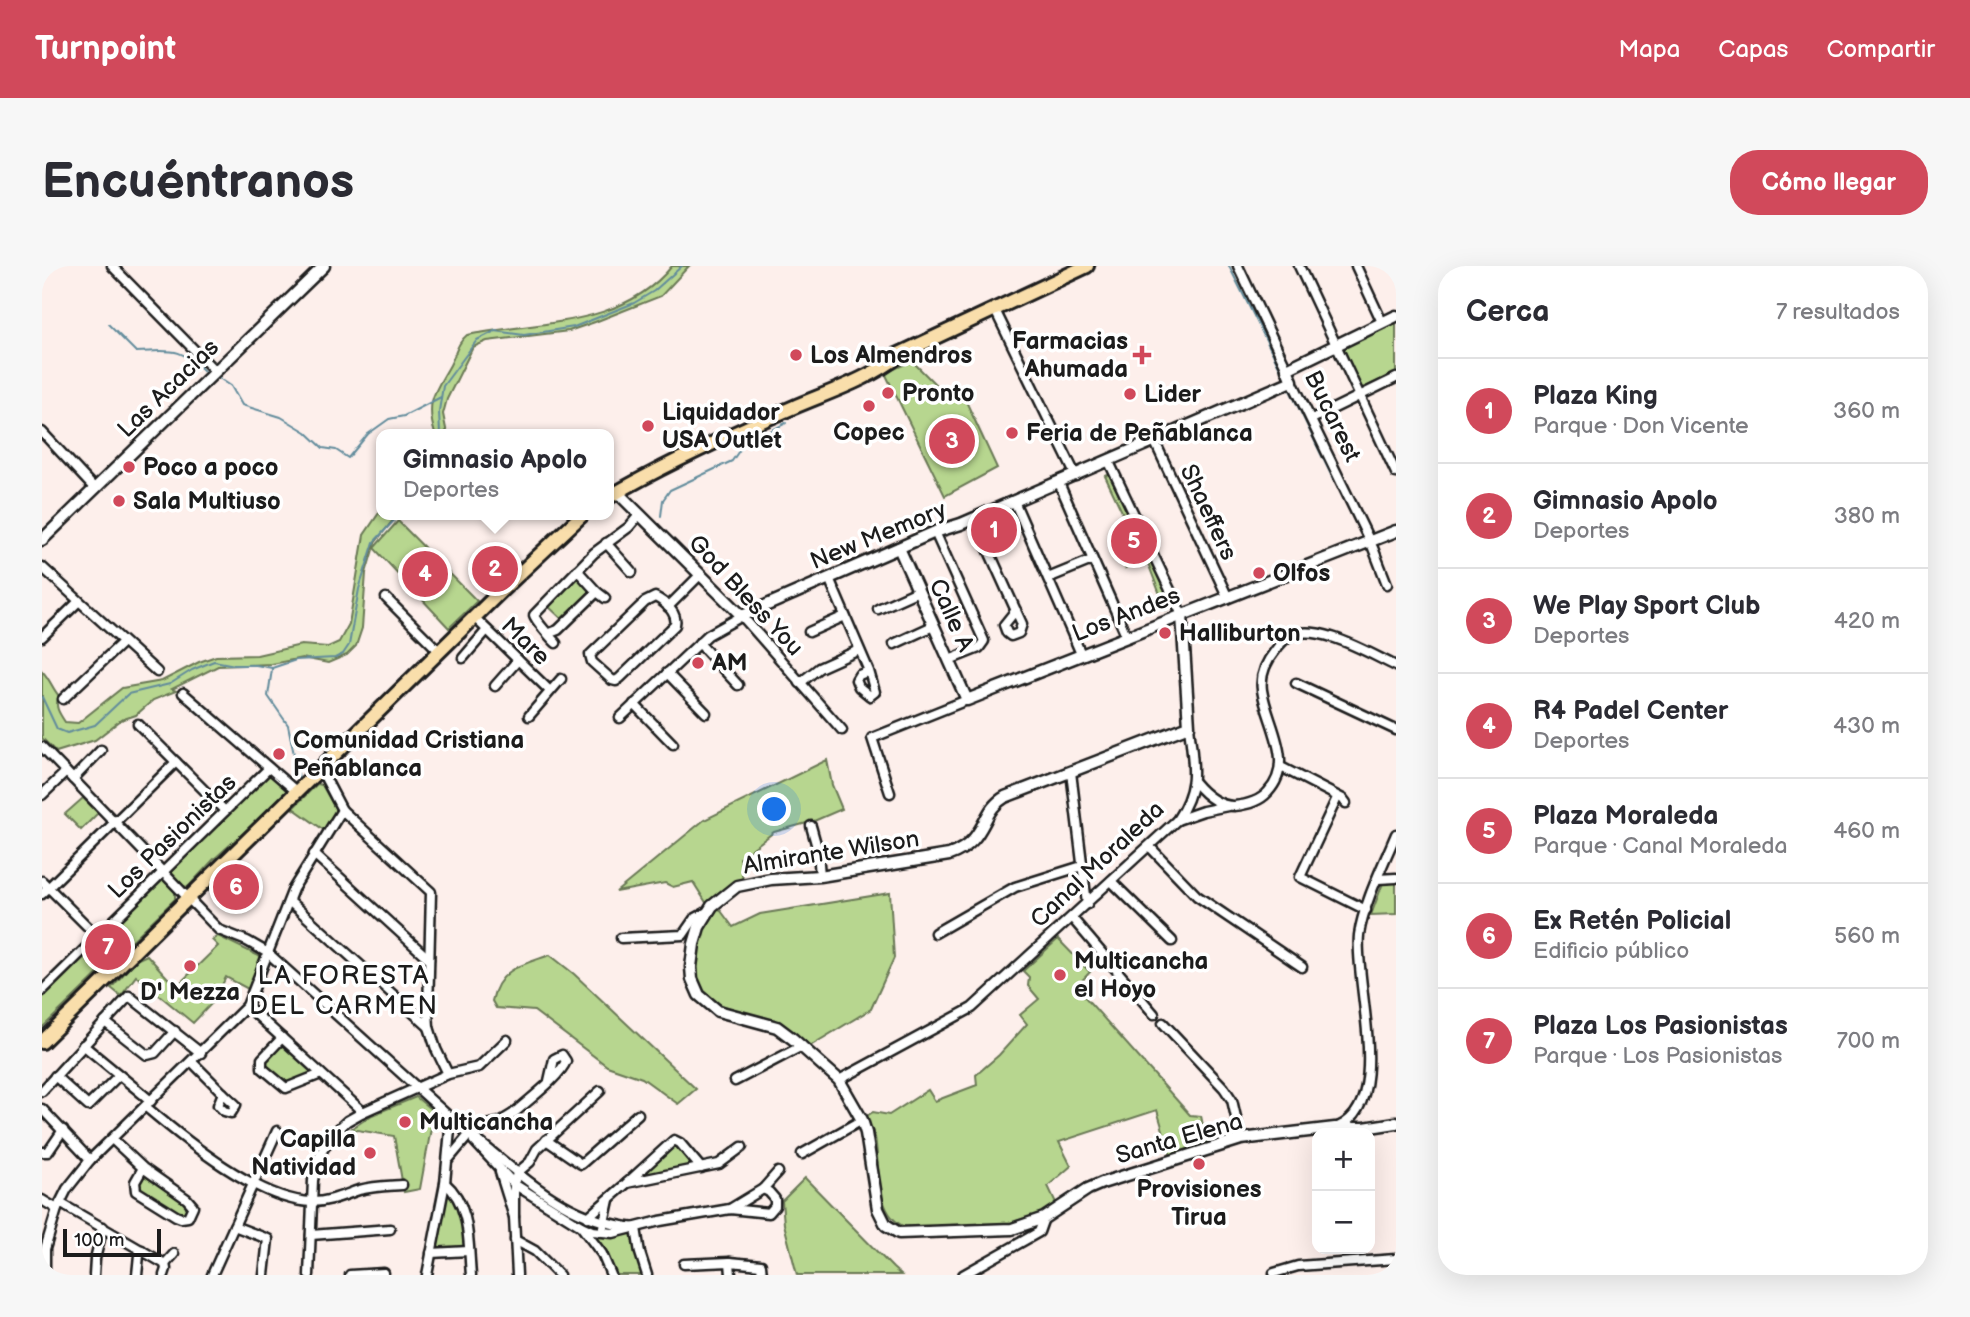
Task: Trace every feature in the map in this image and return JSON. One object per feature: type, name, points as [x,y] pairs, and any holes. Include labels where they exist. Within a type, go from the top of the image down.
[{"type":"main road","points":[[614,495],[1087,266]]},
{"type":"main road","points":[[42,1042],[577,520]]},
{"type":"street","points":[[113,266],[215,371]]},
{"type":"street","name":"Las Acacias","points":[[42,540],[324,266]]},
{"type":"street","name":"Bucarest","points":[[1238,266],[1370,542],[1387,584]]},
{"type":"street","points":[[1299,266],[1396,473]]},
{"type":"street","points":[[1356,266],[1382,322]]},
{"type":"street","points":[[995,310],[1076,476]]},
{"type":"street","points":[[1287,369],[1396,316]]},
{"type":"street","points":[[1312,419],[1396,378]]},
{"type":"street","name":"New Memory","points":[[620,718],[716,629],[935,532],[1076,476],[1293,381]]},
{"type":"street","points":[[42,432],[95,489]]},
{"type":"street","name":"Shaeffers","points":[[1155,442],[1228,598]]},
{"type":"street","name":"Canal Moraleda","points":[[839,1080],[972,1008],[1150,847],[1177,820],[1186,806],[1194,782],[1181,615],[1109,462]]},
{"type":"street","points":[[1059,483],[1127,637]]},
{"type":"street","name":"God Bless You","points":[[614,496],[639,515],[742,616],[842,730]]},
{"type":"street","points":[[1014,501],[1082,654]]},
{"type":"street","points":[[556,643],[534,615],[577,570],[606,543],[629,527],[639,515]]},
{"type":"street","points":[[974,518],[1016,610]]},
{"type":"street","name":"Los Andes","points":[[890,793],[872,738],[1396,531]]},
{"type":"street","points":[[935,532],[984,642],[979,648],[949,660]]},
{"type":"street","points":[[606,543],[632,572]]},
{"type":"street","name":"Calle A","points":[[899,548],[967,699]]},
{"type":"street","points":[[1048,578],[1092,560]]},
{"type":"street","points":[[42,567],[157,672]]},
{"type":"street","points":[[577,570],[605,598]]},
{"type":"street","points":[[668,607],[701,575]]},
{"type":"street","points":[[829,578],[869,671]]},
{"type":"street","points":[[878,609],[918,591]]},
{"type":"street","points":[[550,633],[558,630],[597,592]]},
{"type":"street","points":[[655,597],[668,607],[676,620],[675,625],[617,680],[611,680],[593,662],[590,655],[592,652],[645,602],[655,597]]},
{"type":"street","points":[[386,598],[440,652]]},
{"type":"street","points":[[42,637],[78,602]]},
{"type":"street","points":[[809,632],[845,616]]},
{"type":"street","name":"Mare","points":[[475,618],[550,691]]},
{"type":"street","points":[[894,644],[933,626]]},
{"type":"street","points":[[463,658],[487,630]]},
{"type":"street","points":[[1177,820],[1203,811],[1242,805],[1265,795],[1276,783],[1281,767],[1279,746],[1261,681],[1271,656],[1284,640],[1299,633],[1320,633],[1396,666]]},
{"type":"street","points":[[63,699],[123,642]]},
{"type":"street","points":[[699,643],[738,685]]},
{"type":"street","points":[[800,683],[819,668],[859,650]]},
{"type":"street","points":[[495,686],[518,660]]},
{"type":"street","points":[[667,673],[706,713]]},
{"type":"street","points":[[529,716],[561,679]]},
{"type":"street","points":[[1296,683],[1396,730]]},
{"type":"street","points":[[183,693],[297,792]]},
{"type":"street","points":[[635,704],[673,744]]},
{"type":"street","points":[[138,724],[225,811]]},
{"type":"street","name":"Almirante Wilson","points":[[862,1120],[839,1080],[802,1046],[777,1027],[718,1011],[699,995],[692,979],[692,956],[699,926],[707,912],[728,892],[748,883],[820,876],[961,851],[978,835],[999,800],[1189,726]]},
{"type":"street","points":[[42,747],[219,930],[268,953],[468,1133],[514,1184],[581,1226],[601,1233],[613,1233],[730,1209],[769,1213],[775,1206],[775,1199],[763,1189]]},
{"type":"street","points":[[42,795],[101,750]]},
{"type":"street","points":[[97,936],[44,887],[176,762]]},
{"type":"street","points":[[1281,767],[1346,803]]},
{"type":"street","name":"Los Pasionistas","points":[[42,991],[269,768]]},
{"type":"street","points":[[321,770],[342,810],[431,892],[429,1027],[448,1074]]},
{"type":"street","points":[[1071,772],[1087,904]]},
{"type":"street","points":[[1194,782],[1209,797],[1228,806]]},
{"type":"street","points":[[1336,800],[1300,877],[1366,910]]},
{"type":"street","points":[[45,1275],[44,1249],[59,1206],[72,1181],[111,1139],[247,1006],[289,901],[342,810]]},
{"type":"street","points":[[811,827],[818,851],[820,876]]},
{"type":"street","points":[[1335,1128],[1356,1112],[1363,1102],[1368,1077],[1359,941],[1366,910],[1396,834]]},
{"type":"street","points":[[1150,847],[1197,896],[1302,967]]},
{"type":"street","points":[[314,854],[429,959]]},
{"type":"street","points":[[935,933],[1015,887],[1082,866]]},
{"type":"street","points":[[1378,880],[1396,878]]},
{"type":"street","points":[[1111,881],[1172,941]]},
{"type":"street","points":[[289,901],[429,1027]]},
{"type":"street","points":[[621,938],[683,935],[694,919],[707,912]]},
{"type":"street","points":[[1072,918],[1154,1014]]},
{"type":"street","points":[[42,1091],[130,996],[201,1053]]},
{"type":"street","points":[[247,1006],[363,1112]]},
{"type":"street","points":[[105,1022],[145,1054],[150,1055],[175,1031]]},
{"type":"street","points":[[1163,1023],[1224,1088],[1232,1100],[1241,1139]]},
{"type":"street","points":[[282,1038],[264,1055],[262,1068],[286,1088],[321,1074]]},
{"type":"street","points":[[309,1275],[313,1180],[320,1154],[334,1133],[363,1112],[418,1090],[448,1074],[479,1067],[507,1040]]},
{"type":"street","points":[[83,1045],[119,1075],[192,1145],[254,1183],[280,1195],[312,1202],[382,1186],[402,1185]]},
{"type":"street","points":[[735,1081],[802,1046]]},
{"type":"street","points":[[192,1062],[223,1093]]},
{"type":"street","points":[[55,1076],[89,1109],[119,1075]]},
{"type":"street","points":[[448,1160],[468,1133],[507,1119],[549,1081]]},
{"type":"street","points":[[517,1275],[515,1171],[600,1091]]},
{"type":"street","points":[[42,1108],[90,1160]]},
{"type":"street","points":[[546,1140],[581,1164],[638,1114]]},
{"type":"street","points":[[427,1275],[445,1183],[451,1119]]},
{"type":"street","points":[[802,1154],[862,1120]]},
{"type":"street","name":"Santa Elena","points":[[862,1120],[878,1209],[886,1225],[899,1233],[1013,1229],[1044,1218],[1077,1195],[1102,1183],[1241,1139],[1312,1131]]},
{"type":"street","name":"Santa Elena","points":[[1359,1128],[1396,1122]]},
{"type":"street","points":[[42,1152],[48,1152],[64,1130]]},
{"type":"street","points":[[212,1275],[277,1131]]},
{"type":"street","points":[[111,1139],[143,1168],[191,1203],[192,1210],[188,1217],[181,1218],[136,1191],[135,1182],[143,1168]]},
{"type":"street","points":[[588,1217],[674,1140],[680,1143],[701,1168]]},
{"type":"street","points":[[627,1183],[719,1164],[742,1147]]},
{"type":"street","points":[[485,1150],[542,1194],[604,1223],[636,1228]]},
{"type":"street","points":[[499,1169],[514,1217]]},
{"type":"street","points":[[730,1209],[763,1189],[778,1172]]},
{"type":"street","points":[[445,1183],[454,1191],[463,1207],[471,1275]]},
{"type":"street","points":[[42,1200],[103,1227],[142,1250],[164,1264],[164,1275]]},
{"type":"street","points":[[601,1233],[609,1200]]},
{"type":"street","points":[[963,1275],[1039,1232],[1044,1218]]},
{"type":"street","points":[[234,1226],[268,1239],[264,1275]]},
{"type":"street","points":[[581,1226],[602,1254],[611,1275]]},
{"type":"street","points":[[94,1275],[95,1258],[103,1227]]},
{"type":"street","points":[[636,1228],[640,1254],[648,1275]]},
{"type":"street","points":[[312,1235],[390,1229]]},
{"type":"street","points":[[516,1240],[535,1251],[559,1275]]},
{"type":"street","points":[[137,1275],[142,1250]]},
{"type":"street","points":[[431,1253],[469,1251]]},
{"type":"street","points":[[164,1264],[174,1254]]},
{"type":"street","points":[[1274,1273],[1298,1266],[1396,1259]]},
{"type":"street","points":[[730,1262],[731,1275]]},
{"type":"street","points":[[684,1264],[730,1262],[761,1265],[762,1275]]},
{"type":"street","points":[[351,1275],[384,1273]]},
{"type":"green space","points":[[672,266],[689,266],[661,296],[595,322],[569,331],[487,341],[473,347],[447,399],[443,414],[446,429],[434,429],[431,413],[433,397],[459,345],[467,335],[550,323],[604,311],[629,301],[652,286]]},
{"type":"green space","points":[[1396,321],[1396,373],[1361,387],[1344,350],[1345,345]]},
{"type":"green space","points":[[912,361],[948,397],[967,390],[964,397],[997,468],[945,496],[885,373]]},
{"type":"green space","points":[[1111,474],[1173,606],[1166,610],[1146,558],[1125,568],[1117,545],[1134,537],[1105,476]]},
{"type":"green space","points":[[376,517],[376,520],[393,520],[375,543],[366,573],[362,628],[356,646],[347,655],[328,663],[302,658],[272,664],[218,666],[172,689],[176,691],[153,700],[136,715],[121,720],[95,740],[56,752],[42,738],[42,671],[59,696],[57,706],[65,722],[78,723],[122,688],[162,681],[216,656],[257,655],[301,645],[328,647],[339,642],[349,624],[364,535]]},
{"type":"green space","points":[[398,521],[477,601],[449,628],[374,548]]},
{"type":"green space","points":[[577,577],[592,592],[563,620],[548,606]]},
{"type":"green space","points":[[827,760],[832,785],[842,809],[814,821],[774,832],[740,858],[743,880],[724,889],[707,904],[693,882],[673,887],[665,883],[616,892],[704,820]]},
{"type":"green space","points":[[266,774],[279,781],[288,793],[213,860],[188,887],[183,886],[170,868]]},
{"type":"green space","points":[[317,784],[322,785],[335,808],[324,830],[293,808]]},
{"type":"green space","points":[[83,798],[98,813],[81,830],[65,814]]},
{"type":"green space","points":[[160,879],[175,892],[175,899],[42,1028],[42,995]]},
{"type":"green space","points":[[1396,882],[1396,914],[1371,915],[1383,883]]},
{"type":"green space","points":[[890,893],[894,958],[871,1009],[810,1046],[780,1024],[714,1001],[705,994],[699,983],[696,969],[701,939],[707,922],[718,907],[733,927],[760,914]]},
{"type":"green space","points":[[218,936],[261,957],[250,990],[226,977],[214,1001],[193,1023],[136,976],[121,996],[111,988],[136,960],[147,955],[176,987],[218,946],[212,940]]},
{"type":"green space","points":[[1058,939],[1090,972],[1076,987],[1190,1115],[1201,1116],[1207,1144],[1171,1157],[1157,1110],[1059,1142],[1071,1166],[1048,1186],[1057,1205],[1033,1217],[1010,1225],[905,1227],[895,1221],[883,1200],[875,1137],[865,1117],[873,1112],[889,1115],[928,1090],[935,1101],[977,1085],[976,1075],[999,1055],[1027,1024],[1020,1015],[1039,999],[1028,986],[1029,977],[1023,971]]},
{"type":"green space","points":[[550,955],[574,974],[696,1089],[678,1104],[642,1078],[607,1066],[534,1011],[496,1008],[492,1001],[495,990],[506,975],[521,965]]},
{"type":"green space","points":[[281,1043],[314,1075],[287,1087],[264,1067],[265,1060]]},
{"type":"green space","points":[[416,1097],[434,1112],[420,1189],[404,1192],[394,1136],[351,1129],[372,1115]]},
{"type":"green space","points":[[675,1143],[696,1166],[638,1178]]},
{"type":"green space","points":[[143,1173],[178,1198],[185,1199],[189,1212],[183,1216],[137,1190],[137,1181]]},
{"type":"green space","points":[[805,1178],[901,1275],[797,1275],[784,1224],[782,1201]]},
{"type":"green space","points":[[448,1191],[461,1218],[464,1248],[436,1250]]},
{"type":"green space","points":[[628,1233],[633,1235],[643,1275],[615,1275],[607,1252],[593,1234],[611,1237]]},
{"type":"waterway","points":[[440,429],[439,411],[443,386],[477,340],[495,331],[524,335],[574,327],[634,303],[654,291],[682,266]]},
{"type":"waterway","points":[[1229,266],[1285,378]]},
{"type":"waterway","points":[[108,324],[136,352],[181,354],[205,372]]},
{"type":"waterway","points":[[219,378],[231,386],[242,405],[281,417],[306,432],[323,448],[336,450],[348,458],[368,434],[389,419],[404,416],[441,397]]},
{"type":"waterway","points":[[1290,390],[1334,481]]},
{"type":"waterway","points":[[661,516],[663,500],[670,490],[732,461],[743,445],[786,423]]},
{"type":"waterway","points":[[42,697],[57,729],[67,733],[95,725],[128,694],[170,684],[192,670],[214,661],[272,668],[296,660],[335,658],[343,654],[349,645],[359,589],[374,542],[394,520]]},
{"type":"waterway","points":[[272,669],[268,696],[288,725],[299,779]]},
{"type":"waterway","points":[[349,755],[353,759]]},
{"type":"place","name":"Los Almendros","points":[[796,355]]},
{"type":"place","name":"Farmacias Ahumada","points":[[1142,355]]},
{"type":"place","name":"Pronto","points":[[888,393]]},
{"type":"place","name":"Lider","points":[[1130,394]]},
{"type":"place","name":"Copec","points":[[869,406]]},
{"type":"place","name":"Liquidador USA Outlet","points":[[648,426]]},
{"type":"place","name":"Feria de Peñablanca","points":[[1012,433]]},
{"type":"place","name":"We Play Sport Club","points":[[952,441]]},
{"type":"place","name":"Poco a poco","points":[[129,467]]},
{"type":"place","name":"Sala Multiuso","points":[[119,501]]},
{"type":"place","name":"Plaza King","points":[[994,530]]},
{"type":"place","name":"Plaza Moraleda","points":[[1134,541]]},
{"type":"place","name":"Gimnasio Apolo","points":[[495,569]]},
{"type":"place","name":"Olfos","points":[[1259,573]]},
{"type":"place","name":"R4 Padel Center","points":[[425,574]]},
{"type":"place","name":"Halliburton","points":[[1165,633]]},
{"type":"place","name":"AM","points":[[698,663]]},
{"type":"place","name":"Comunidad Cristiana Peñablanca","points":[[279,754]]},
{"type":"place","name":"Ex Retén Policial","points":[[236,887]]},
{"type":"place","name":"Plaza Los Pasionistas","points":[[108,947]]},
{"type":"place","name":"D' Mezza","points":[[190,966]]},
{"type":"place","name":"Multicancha el Hoyo","points":[[1060,975]]},
{"type":"place","name":"Multicancha","points":[[405,1122]]},
{"type":"place","name":"Capilla Natividad","points":[[370,1153]]},
{"type":"place","name":"Provisiones Tirua","points":[[1199,1164]]},
{"type":"district","name":"LA FORESTA DEL CARMEN","points":[[344,990]]}]
